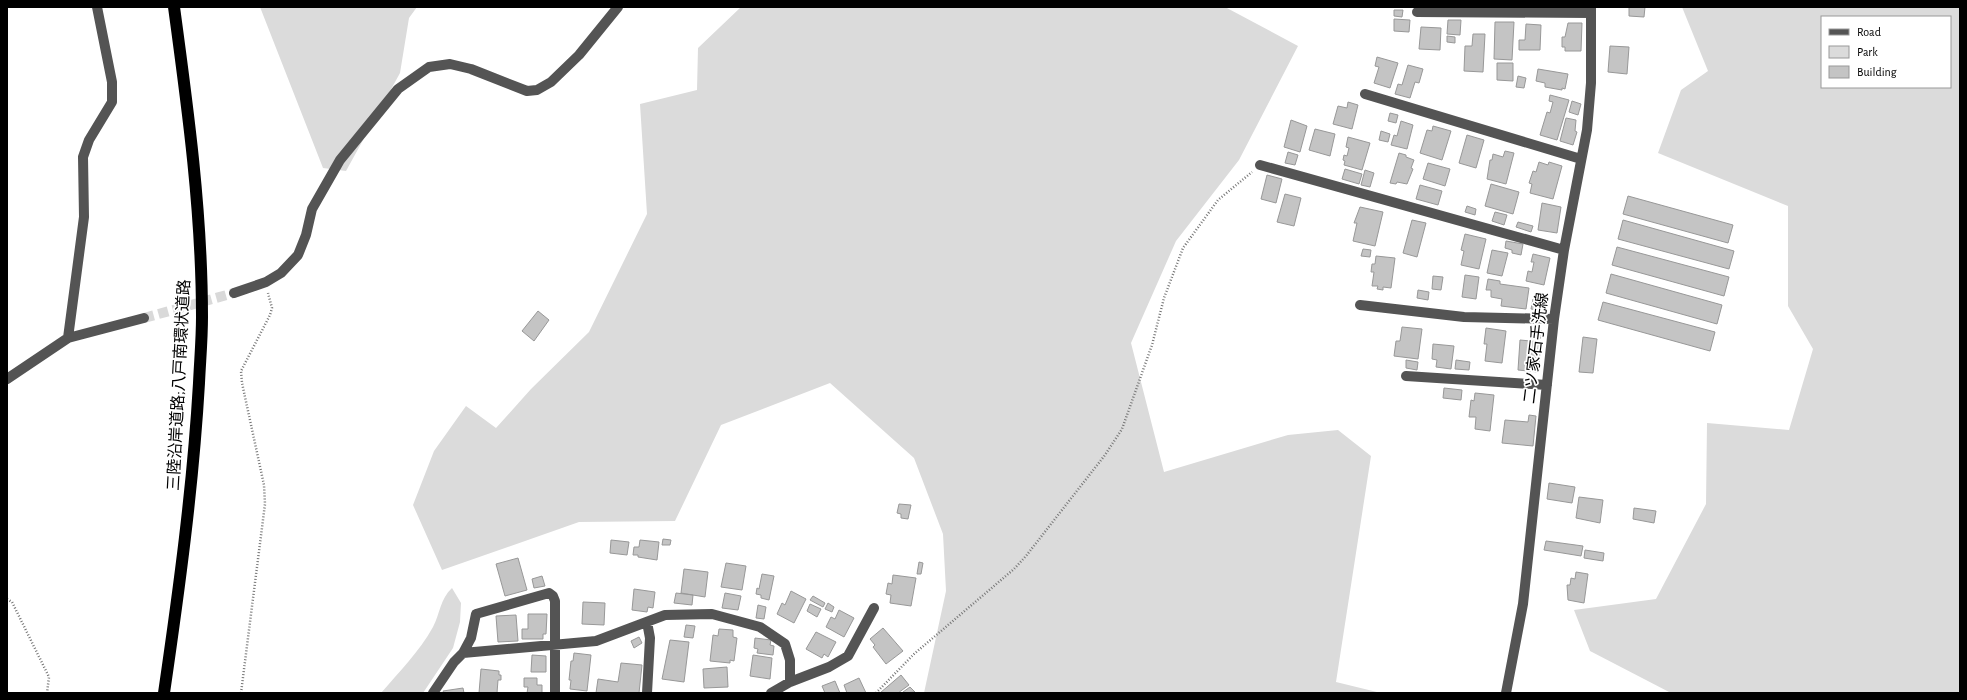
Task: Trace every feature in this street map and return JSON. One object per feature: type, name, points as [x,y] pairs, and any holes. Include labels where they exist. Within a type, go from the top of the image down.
[{"type":"highway","name":"三陸沿岸道路;八戸南環状道路","points":[[164,693],[185,544],[197,416],[202,319],[201,254],[190,126],[174,7]]},
{"type":"street","points":[[68,338],[84,217],[83,157],[89,140],[112,102],[112,82],[97,7]]},
{"type":"street","points":[[234,293],[266,282],[281,273],[298,255],[306,236],[312,209],[340,160],[398,89],[429,66],[450,64],[471,69],[527,91],[537,90],[551,82],[579,54],[618,7]]},
{"type":"street","points":[[1417,12],[1455,9],[1591,10]]},
{"type":"street","name":"二ツ家石手洗線","points":[[1506,693],[1523,604],[1554,319],[1564,250],[1587,130],[1591,83],[1591,10]]},
{"type":"street","points":[[1365,94],[1581,159]]},
{"type":"street","points":[[1260,165],[1564,250]]},
{"type":"street","points":[[1360,305],[1464,316],[1554,319]]},
{"type":"street","points":[[7,379],[68,338],[144,318]]},
{"type":"street","points":[[1406,376],[1547,385]]},
{"type":"street","points":[[433,693],[454,662],[463,653],[471,638],[476,614],[548,593],[554,596],[555,601],[555,693]]},
{"type":"street","points":[[771,693],[790,682],[829,667],[848,656],[874,608]]},
{"type":"street","points":[[463,653],[555,646],[596,641],[665,615],[706,614],[760,628],[785,644],[790,660],[790,682]]},
{"type":"street","points":[[647,622],[650,638],[647,693]]},
{"type":"path","points":[[876,693],[914,654],[1014,569],[1026,556],[1105,455],[1122,429],[1152,345],[1164,298],[1183,248],[1218,200],[1260,165]]},
{"type":"path","points":[[241,693],[265,504],[264,485],[242,383],[241,371],[270,315],[272,308],[266,282]]},
{"type":"path","points":[[7,599],[12,602],[49,677],[47,693]]},
{"type":"green space","points":[[260,7],[417,7],[409,18],[400,73],[346,171],[323,168]]},
{"type":"green space","points":[[741,7],[1225,7],[1298,46],[1239,160],[1176,241],[1131,343],[1164,472],[1288,435],[1338,430],[1371,456],[1336,682],[1381,693],[924,693],[946,591],[943,534],[914,458],[830,383],[721,425],[675,521],[579,522],[442,570],[413,505],[434,451],[466,406],[496,428],[531,389],[589,332],[647,214],[640,104],[697,90],[698,48]]},
{"type":"green space","points":[[1682,7],[1960,7],[1960,693],[1671,693],[1590,651],[1574,610],[1656,599],[1706,504],[1707,423],[1789,430],[1813,349],[1788,306],[1788,206],[1658,153],[1681,90],[1708,71]]},
{"type":"green space","points":[[452,588],[461,603],[460,622],[453,648],[423,693],[381,693],[422,645],[433,627],[445,597]]},
{"type":"building","points":[[1629,7],[1645,7],[1644,17],[1629,16]]},
{"type":"building","points":[[1394,10],[1403,10],[1402,17],[1394,16]]},
{"type":"building","points":[[1394,19],[1410,20],[1409,32],[1394,31]]},
{"type":"building","points":[[1448,20],[1461,20],[1460,35],[1447,34]]},
{"type":"building","points":[[1495,22],[1514,22],[1512,60],[1494,59]]},
{"type":"building","points":[[1568,23],[1582,23],[1581,51],[1565,51],[1565,47],[1562,47],[1562,37],[1565,37]]},
{"type":"building","points":[[1526,24],[1541,25],[1540,50],[1519,50],[1519,40],[1525,40]]},
{"type":"building","points":[[1421,27],[1441,28],[1440,50],[1419,49]]},
{"type":"building","points":[[1473,34],[1485,34],[1483,72],[1464,71],[1465,46],[1472,46]]},
{"type":"building","points":[[1447,36],[1455,37],[1455,43],[1447,42]]},
{"type":"building","points":[[1610,46],[1629,47],[1627,74],[1608,72]]},
{"type":"building","points":[[1377,57],[1398,63],[1390,88],[1374,83],[1379,67],[1375,66]]},
{"type":"building","points":[[1497,63],[1513,63],[1513,81],[1497,80]]},
{"type":"building","points":[[1408,65],[1423,69],[1419,83],[1415,82],[1410,98],[1395,94],[1398,84],[1402,85]]},
{"type":"building","points":[[1538,69],[1568,74],[1565,89],[1562,88],[1562,90],[1545,87],[1545,83],[1536,81]]},
{"type":"building","points":[[1518,76],[1526,78],[1524,88],[1516,87]]},
{"type":"building","points":[[1550,95],[1569,100],[1557,140],[1540,135],[1547,112],[1550,113],[1553,102],[1549,101]]},
{"type":"building","points":[[1572,101],[1581,104],[1578,115],[1569,112]]},
{"type":"building","points":[[1348,102],[1358,105],[1352,129],[1333,124],[1338,106],[1347,108]]},
{"type":"building","points":[[1390,113],[1398,115],[1396,123],[1388,121]]},
{"type":"building","points":[[1566,118],[1576,120],[1575,131],[1577,132],[1573,145],[1560,141]]},
{"type":"building","points":[[1291,120],[1307,126],[1300,152],[1284,147]]},
{"type":"building","points":[[1401,121],[1413,125],[1407,149],[1391,145],[1394,135],[1397,136]]},
{"type":"building","points":[[1433,126],[1451,131],[1442,160],[1420,153],[1427,130],[1432,131]]},
{"type":"building","points":[[1315,129],[1335,134],[1330,156],[1309,150]]},
{"type":"building","points":[[1381,131],[1390,134],[1388,142],[1379,140]]},
{"type":"building","points":[[1467,135],[1484,140],[1476,168],[1459,163]]},
{"type":"building","points":[[1348,137],[1370,143],[1362,170],[1344,165],[1344,155],[1347,156],[1349,148],[1346,147]]},
{"type":"building","points":[[1505,151],[1514,153],[1506,184],[1487,179],[1490,160],[1492,160],[1493,154],[1503,157]]},
{"type":"building","points":[[1288,152],[1298,155],[1295,165],[1285,163]]},
{"type":"building","points":[[1399,153],[1414,160],[1411,168],[1413,169],[1407,184],[1397,182],[1396,184],[1390,183]]},
{"type":"building","points":[[1539,162],[1548,165],[1549,162],[1562,166],[1553,199],[1530,193],[1532,184],[1529,183],[1533,171],[1536,172]]},
{"type":"building","points":[[1428,163],[1450,169],[1445,186],[1423,179]]},
{"type":"building","points":[[1345,169],[1362,174],[1359,184],[1342,179]]},
{"type":"building","points":[[1365,170],[1374,173],[1370,187],[1361,185]]},
{"type":"building","points":[[1267,175],[1282,179],[1276,203],[1261,199]]},
{"type":"building","points":[[1491,184],[1519,192],[1513,214],[1485,206]]},
{"type":"building","points":[[1420,185],[1442,191],[1438,205],[1416,199]]},
{"type":"building","points":[[1285,194],[1301,198],[1294,226],[1277,222]]},
{"type":"building","points":[[1628,196],[1733,225],[1728,243],[1623,214]]},
{"type":"building","points":[[1542,203],[1561,207],[1557,233],[1538,230]]},
{"type":"building","points":[[1467,206],[1476,209],[1475,215],[1465,212]]},
{"type":"building","points":[[1360,207],[1383,212],[1375,246],[1353,241],[1357,223],[1354,223]]},
{"type":"building","points":[[1495,212],[1507,215],[1504,225],[1492,221]]},
{"type":"building","points":[[1412,220],[1426,223],[1417,257],[1403,253]]},
{"type":"building","points":[[1623,220],[1734,251],[1729,269],[1618,239]]},
{"type":"building","points":[[1518,222],[1533,226],[1531,232],[1516,227]]},
{"type":"building","points":[[1465,234],[1486,239],[1479,269],[1461,265],[1464,251],[1461,250]]},
{"type":"building","points":[[1506,241],[1523,244],[1521,255],[1512,253],[1512,250],[1505,248]]},
{"type":"building","points":[[1617,247],[1729,277],[1724,296],[1612,265]]},
{"type":"building","points":[[1363,249],[1371,250],[1370,257],[1361,256]]},
{"type":"building","points":[[1492,250],[1508,253],[1502,276],[1487,273]]},
{"type":"building","points":[[1533,254],[1550,258],[1544,285],[1526,281],[1528,271],[1532,272],[1534,262],[1531,262]]},
{"type":"building","points":[[1376,256],[1395,258],[1391,288],[1383,287],[1383,290],[1377,289],[1378,286],[1372,286],[1374,272],[1371,272],[1372,264],[1375,264]]},
{"type":"building","points":[[1611,274],[1722,305],[1717,324],[1606,293]]},
{"type":"building","points":[[1465,275],[1479,277],[1476,299],[1462,297]]},
{"type":"building","points":[[1433,276],[1443,277],[1441,290],[1432,289]]},
{"type":"building","points":[[1488,279],[1500,281],[1500,284],[1529,288],[1526,309],[1501,306],[1502,299],[1491,297],[1491,290],[1486,290]]},
{"type":"building","points":[[1418,290],[1429,292],[1428,300],[1417,298]]},
{"type":"building","points":[[1533,299],[1539,300],[1538,310],[1531,309]]},
{"type":"building","points":[[1603,302],[1715,332],[1710,351],[1598,320]]},
{"type":"building","points":[[538,311],[549,320],[534,341],[522,331]]},
{"type":"building","points":[[1402,327],[1422,329],[1418,359],[1394,356],[1396,341],[1400,341]]},
{"type":"building","points":[[1486,328],[1506,331],[1502,363],[1485,361],[1487,344],[1484,344]]},
{"type":"building","points":[[1533,330],[1542,331],[1541,338],[1532,337]]},
{"type":"building","points":[[1583,337],[1597,339],[1593,373],[1579,372]]},
{"type":"building","points":[[1520,340],[1541,342],[1538,372],[1518,370]]},
{"type":"building","points":[[1433,344],[1454,346],[1451,369],[1436,367],[1437,360],[1432,359]]},
{"type":"building","points":[[1406,360],[1418,362],[1417,370],[1406,368]]},
{"type":"building","points":[[1456,360],[1470,362],[1469,370],[1455,369]]},
{"type":"building","points":[[1444,388],[1462,390],[1461,400],[1443,398]]},
{"type":"building","points":[[1475,393],[1494,395],[1490,431],[1475,429],[1476,417],[1469,417],[1471,400],[1474,401]]},
{"type":"building","points":[[1529,415],[1536,416],[1533,446],[1502,443],[1505,420],[1528,422]]},
{"type":"building","points":[[1549,483],[1575,487],[1572,503],[1547,499]]},
{"type":"building","points":[[1579,497],[1603,500],[1600,523],[1576,518]]},
{"type":"building","points":[[899,504],[911,505],[908,519],[901,518],[901,514],[897,513]]},
{"type":"building","points":[[1634,508],[1656,511],[1654,523],[1633,519]]},
{"type":"building","points":[[663,539],[671,540],[670,545],[662,545]]},
{"type":"building","points":[[611,540],[629,542],[627,555],[610,553]]},
{"type":"building","points":[[640,540],[659,542],[657,560],[633,555],[634,547],[639,547]]},
{"type":"building","points":[[1546,541],[1583,546],[1581,556],[1544,550]]},
{"type":"building","points":[[1585,550],[1604,553],[1603,561],[1584,558]]},
{"type":"building","points":[[518,558],[527,590],[505,596],[496,564]]},
{"type":"building","points":[[919,562],[923,563],[921,574],[917,574]]},
{"type":"building","points":[[726,563],[746,566],[742,590],[721,587]]},
{"type":"building","points":[[684,569],[708,572],[705,597],[681,593]]},
{"type":"building","points":[[1576,572],[1588,574],[1584,603],[1568,600],[1567,585],[1570,585],[1571,578],[1575,579]]},
{"type":"building","points":[[762,574],[774,576],[769,600],[761,598],[761,595],[756,594],[757,588],[759,589]]},
{"type":"building","points":[[893,575],[916,578],[911,606],[890,603],[891,595],[886,594],[888,583],[892,584]]},
{"type":"building","points":[[542,576],[545,586],[534,588],[532,579]]},
{"type":"building","points":[[634,589],[655,592],[653,608],[648,607],[647,612],[632,610]]},
{"type":"building","points":[[791,591],[806,599],[794,623],[777,614],[782,603],[785,605]]},
{"type":"building","points":[[676,593],[693,595],[692,605],[674,603]]},
{"type":"building","points":[[725,593],[741,596],[738,610],[722,608]]},
{"type":"building","points":[[813,596],[825,603],[823,607],[810,600]]},
{"type":"building","points":[[583,602],[605,603],[604,625],[582,624]]},
{"type":"building","points":[[828,603],[834,607],[832,612],[825,609]]},
{"type":"building","points":[[810,604],[821,609],[817,617],[807,611]]},
{"type":"building","points":[[758,605],[766,607],[764,619],[756,618]]},
{"type":"building","points":[[839,610],[854,618],[844,637],[826,627],[831,617],[835,619]]},
{"type":"building","points":[[528,614],[547,614],[546,634],[543,634],[543,639],[522,639],[522,629],[528,629]]},
{"type":"building","points":[[516,615],[518,641],[498,642],[496,616]]},
{"type":"building","points":[[686,625],[695,626],[693,638],[684,637]]},
{"type":"building","points":[[883,628],[903,651],[886,664],[873,647],[875,645],[870,639]]},
{"type":"building","points":[[719,629],[733,630],[733,637],[737,638],[734,661],[730,660],[730,663],[710,661],[713,635],[718,636]]},
{"type":"building","points":[[816,632],[836,642],[828,657],[824,654],[822,658],[806,649]]},
{"type":"building","points":[[639,637],[642,643],[634,648],[631,641]]},
{"type":"building","points":[[755,638],[771,640],[770,645],[774,646],[773,655],[757,653],[758,649],[754,648]]},
{"type":"building","points":[[670,640],[689,642],[684,682],[662,679]]},
{"type":"building","points":[[574,653],[591,655],[587,691],[570,689],[571,680],[569,680],[571,661],[573,661]]},
{"type":"building","points":[[532,655],[546,656],[546,672],[531,672]]},
{"type":"building","points":[[753,655],[772,658],[770,679],[750,676]]},
{"type":"building","points":[[621,663],[642,665],[639,693],[596,693],[598,679],[618,682]]},
{"type":"building","points":[[727,667],[728,687],[704,688],[703,669]]},
{"type":"building","points":[[481,669],[499,671],[501,680],[498,680],[497,693],[479,693]]},
{"type":"building","points":[[901,675],[909,685],[898,693],[880,693]]},
{"type":"building","points":[[524,678],[537,678],[537,685],[542,685],[542,693],[527,693],[528,687],[524,687]]},
{"type":"building","points":[[859,678],[866,693],[847,693],[844,685]]},
{"type":"building","points":[[835,681],[840,693],[825,693],[822,686]]},
{"type":"building","points":[[910,687],[915,692],[903,693],[903,692]]},
{"type":"building","points":[[463,688],[464,693],[444,693],[443,691]]},
{"type":"tunnel","points":[[144,318],[234,293]]}]
